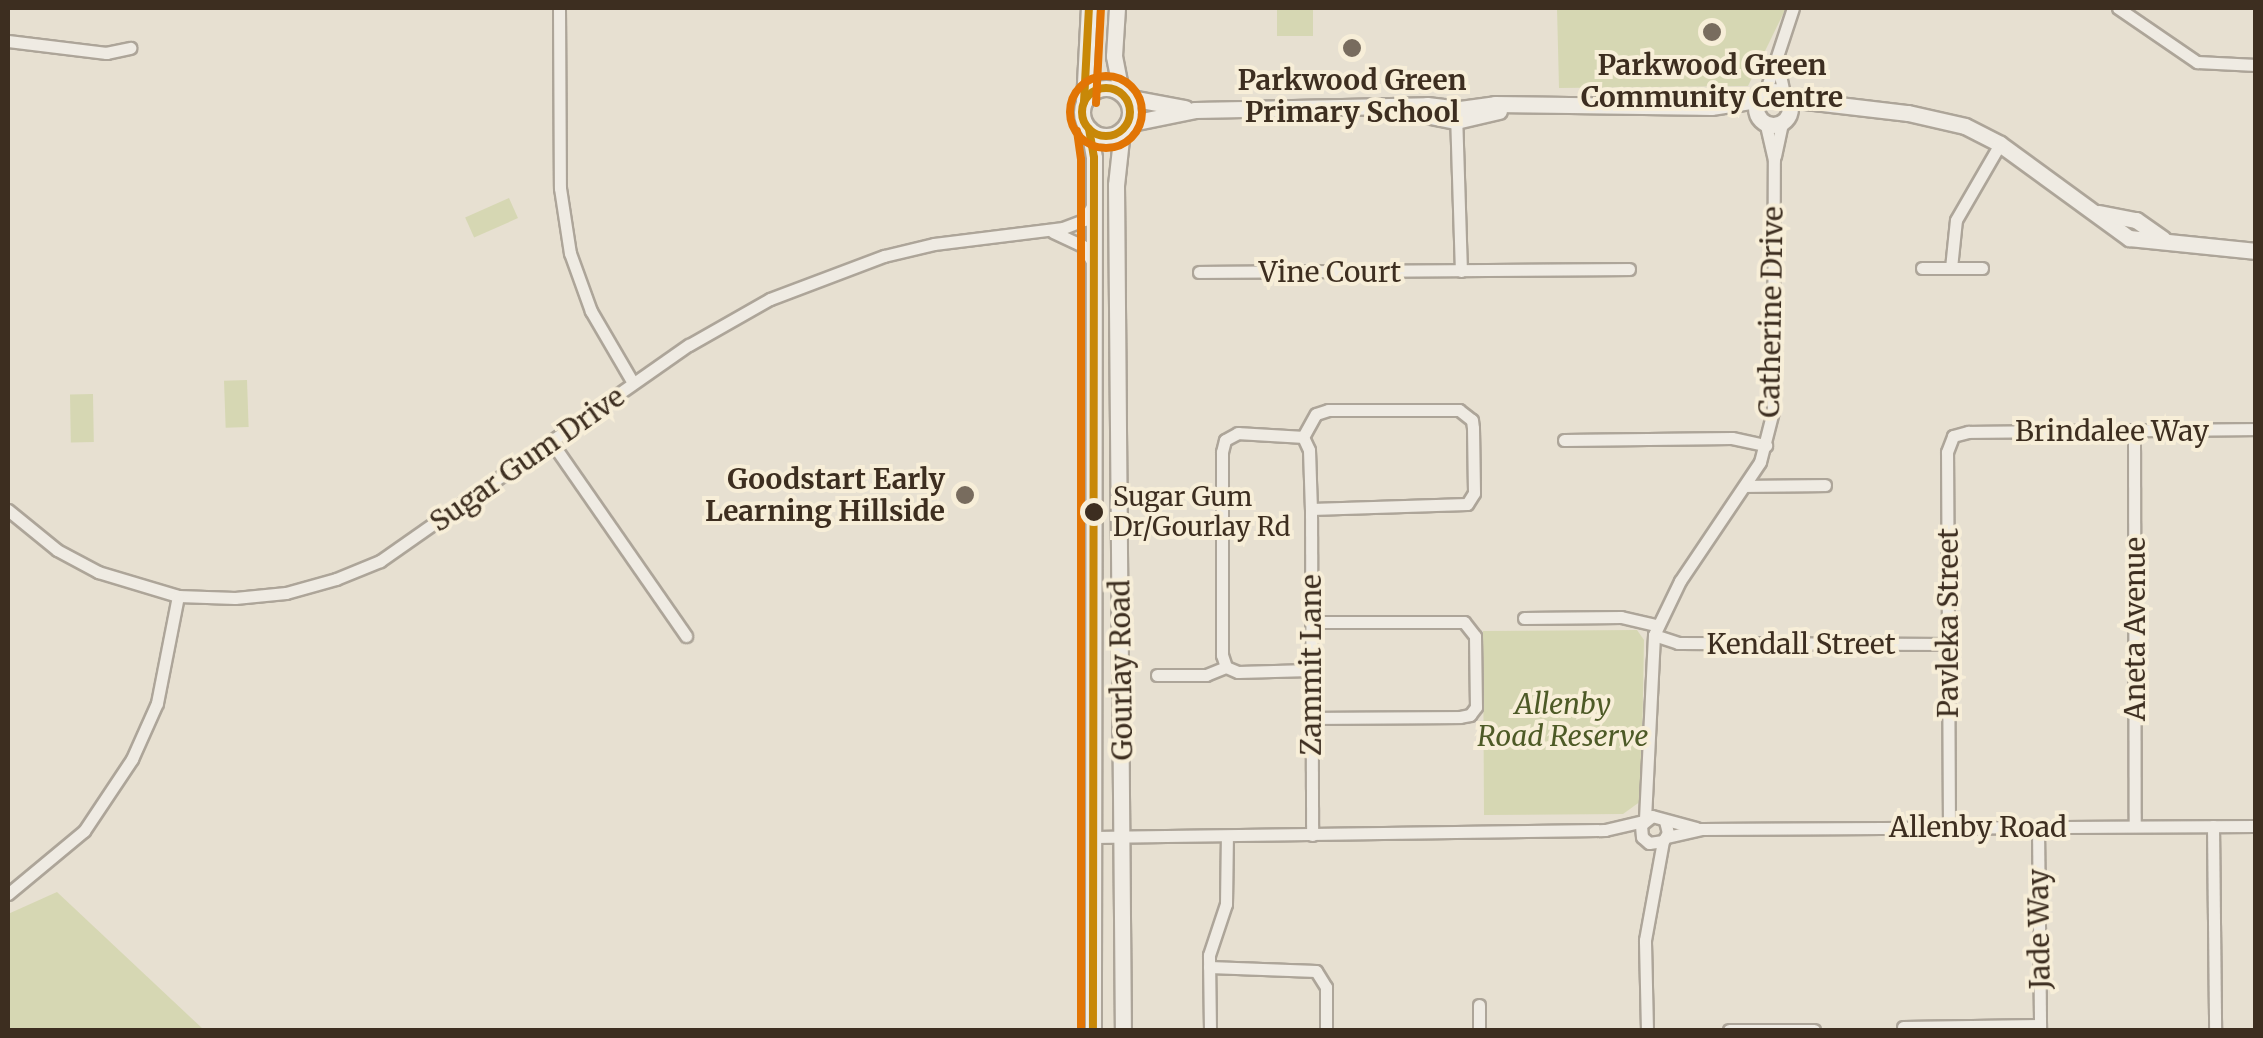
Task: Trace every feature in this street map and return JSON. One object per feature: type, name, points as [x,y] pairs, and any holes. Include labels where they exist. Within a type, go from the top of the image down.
[{"type":"main road","points":[[1089,8],[1082,116],[1088,129],[1109,136],[1125,127],[1195,110]]},
{"type":"main road","points":[[1117,8],[1114,56],[1130,110],[1125,127]]},
{"type":"main road","points":[[1084,102],[1100,88],[1195,110],[1396,109],[1456,115],[1512,108],[1711,107],[1774,120],[1837,108]]},
{"type":"main road","points":[[1761,96],[1774,120]]},
{"type":"main road","points":[[1711,107],[1761,96],[1786,96],[1837,108],[1908,113],[1964,126],[2000,144],[2129,238],[2256,251]]},
{"type":"main road","points":[[1774,120],[1786,96]]},
{"type":"main road","name":"Gourlay Road","points":[[1124,1030],[1116,185],[1125,127]]},
{"type":"main road","name":"Gourlay Road","points":[[1088,129],[1094,158],[1093,1030]]},
{"type":"street","points":[[560,8],[560,188],[570,254],[591,311],[634,383]]},
{"type":"street","points":[[1761,96],[1794,8]]},
{"type":"street","points":[[2118,8],[2197,62],[2256,65]]},
{"type":"street","points":[[8,41],[106,53],[130,48]]},
{"type":"street","points":[[1776,56],[1786,96]]},
{"type":"street","points":[[1456,115],[1461,271]]},
{"type":"street","name":"Catherine Drive","points":[[1654,878],[1644,839],[1644,820],[1648,790],[1648,687],[1656,630],[1680,581],[1746,486],[1766,446],[1773,411],[1774,120]]},
{"type":"street","points":[[1952,268],[1951,238],[1956,220],[2000,144]]},
{"type":"street","name":"Sugar Gum Drive","points":[[8,510],[57,550],[98,572],[178,596],[235,598],[286,593],[336,579],[380,560],[634,383],[756,307],[824,276],[934,244],[1049,231],[1084,220],[1092,206]]},
{"type":"street","points":[[1049,231],[1084,246],[1091,260]]},
{"type":"street","points":[[1922,268],[1982,268]]},
{"type":"street","name":"Vine Court","points":[[1200,272],[1630,269]]},
{"type":"street","points":[[1226,667],[1222,471],[1226,440],[1238,434],[1303,437],[1316,414],[1328,410],[1459,410],[1472,420],[1474,493],[1467,504],[1311,509]]},
{"type":"street","name":"Brindalee Way","points":[[1968,432],[2256,429]]},
{"type":"street","name":"Pavleka Street","points":[[1949,828],[1947,452],[1953,436],[1968,432]]},
{"type":"street","name":"Aneta Avenue","points":[[2134,432],[2135,826]]},
{"type":"street","name":"Zammit Lane","points":[[1303,437],[1309,450],[1311,509],[1312,835]]},
{"type":"street","points":[[1564,440],[1732,438],[1766,446]]},
{"type":"street","points":[[552,443],[686,636]]},
{"type":"street","points":[[1746,486],[1825,486]]},
{"type":"street","points":[[8,894],[84,830],[132,759],[157,703],[178,596]]},
{"type":"street","name":"Kendall Street","points":[[1524,618],[1621,617],[1678,643],[1949,644]]},
{"type":"street","points":[[1311,622],[1464,622],[1474,636],[1476,707],[1470,715],[1460,718],[1312,718]]},
{"type":"street","points":[[1158,674],[1206,675],[1226,667],[1238,672],[1310,670]]},
{"type":"street","name":"Catherine Drive","points":[[1648,790],[1663,819]]},
{"type":"street","points":[[1094,836],[1605,830],[1663,819],[1665,839],[1644,940],[1647,1030]]},
{"type":"street","name":"Allenby Road","points":[[1663,819],[1701,829],[2256,826]]},
{"type":"street","points":[[2213,826],[2215,1030]]},
{"type":"street","name":"Jade Way","points":[[2038,828],[2040,1028]]},
{"type":"street","name":"Allenby Road","points":[[1644,839],[1665,839],[1701,829]]},
{"type":"street","points":[[1605,830],[1644,839]]},
{"type":"street","points":[[1210,1030],[1208,968],[1226,904],[1227,836]]},
{"type":"street","points":[[1208,968],[1316,971],[1326,987],[1326,1030]]},
{"type":"street","points":[[1478,1004],[1478,1030]]},
{"type":"street","points":[[1903,1027],[2040,1028]]},
{"type":"street","points":[[1729,1030],[1814,1030]]},
{"type":"green space","points":[[1277,8],[1313,8],[1313,36],[1277,36]]},
{"type":"green space","points":[[1557,8],[1786,8],[1748,86],[1559,88]]},
{"type":"green space","points":[[509,198],[518,218],[474,238],[465,218]]},
{"type":"green space","points":[[247,380],[249,427],[226,428],[224,381]]},
{"type":"green space","points":[[70,394],[93,394],[94,442],[71,442]]},
{"type":"green space","name":"Allenby Road Reserve","points":[[1637,630],[1644,640],[1641,801],[1623,814],[1484,815],[1483,631]]},
{"type":"green space","points":[[57,892],[204,1030],[8,1030],[8,914]]},
{"type":"transit line","points":[[1084,102],[1089,8]]},
{"type":"transit line","points":[[1096,103],[1101,9]]},
{"type":"transit line","points":[[1106,76],[1120,78],[1132,86],[1140,98],[1142,112],[1140,126],[1132,138],[1120,146],[1106,148],[1092,146],[1080,138],[1072,126],[1070,112],[1072,98],[1080,86],[1092,78],[1106,76]]},
{"type":"transit line","points":[[1106,88],[1123,95],[1130,112],[1123,129],[1106,136],[1089,129],[1082,112],[1089,95],[1106,88]]},
{"type":"transit line","points":[[1089,129],[1094,158],[1093,1030]]},
{"type":"transit line","points":[[1077,131],[1081,159],[1081,1030]]},
{"type":"place","name":"Parkwood Green Community Centre","points":[[1712,32]]},
{"type":"place","name":"Parkwood Green Primary School","points":[[1352,48]]},
{"type":"place","name":"Goodstart Early Learning Hillside","points":[[965,495]]},
{"type":"place","name":"Sugar Gum Dr/Gourlay Rd","points":[[1094,512]]}]
